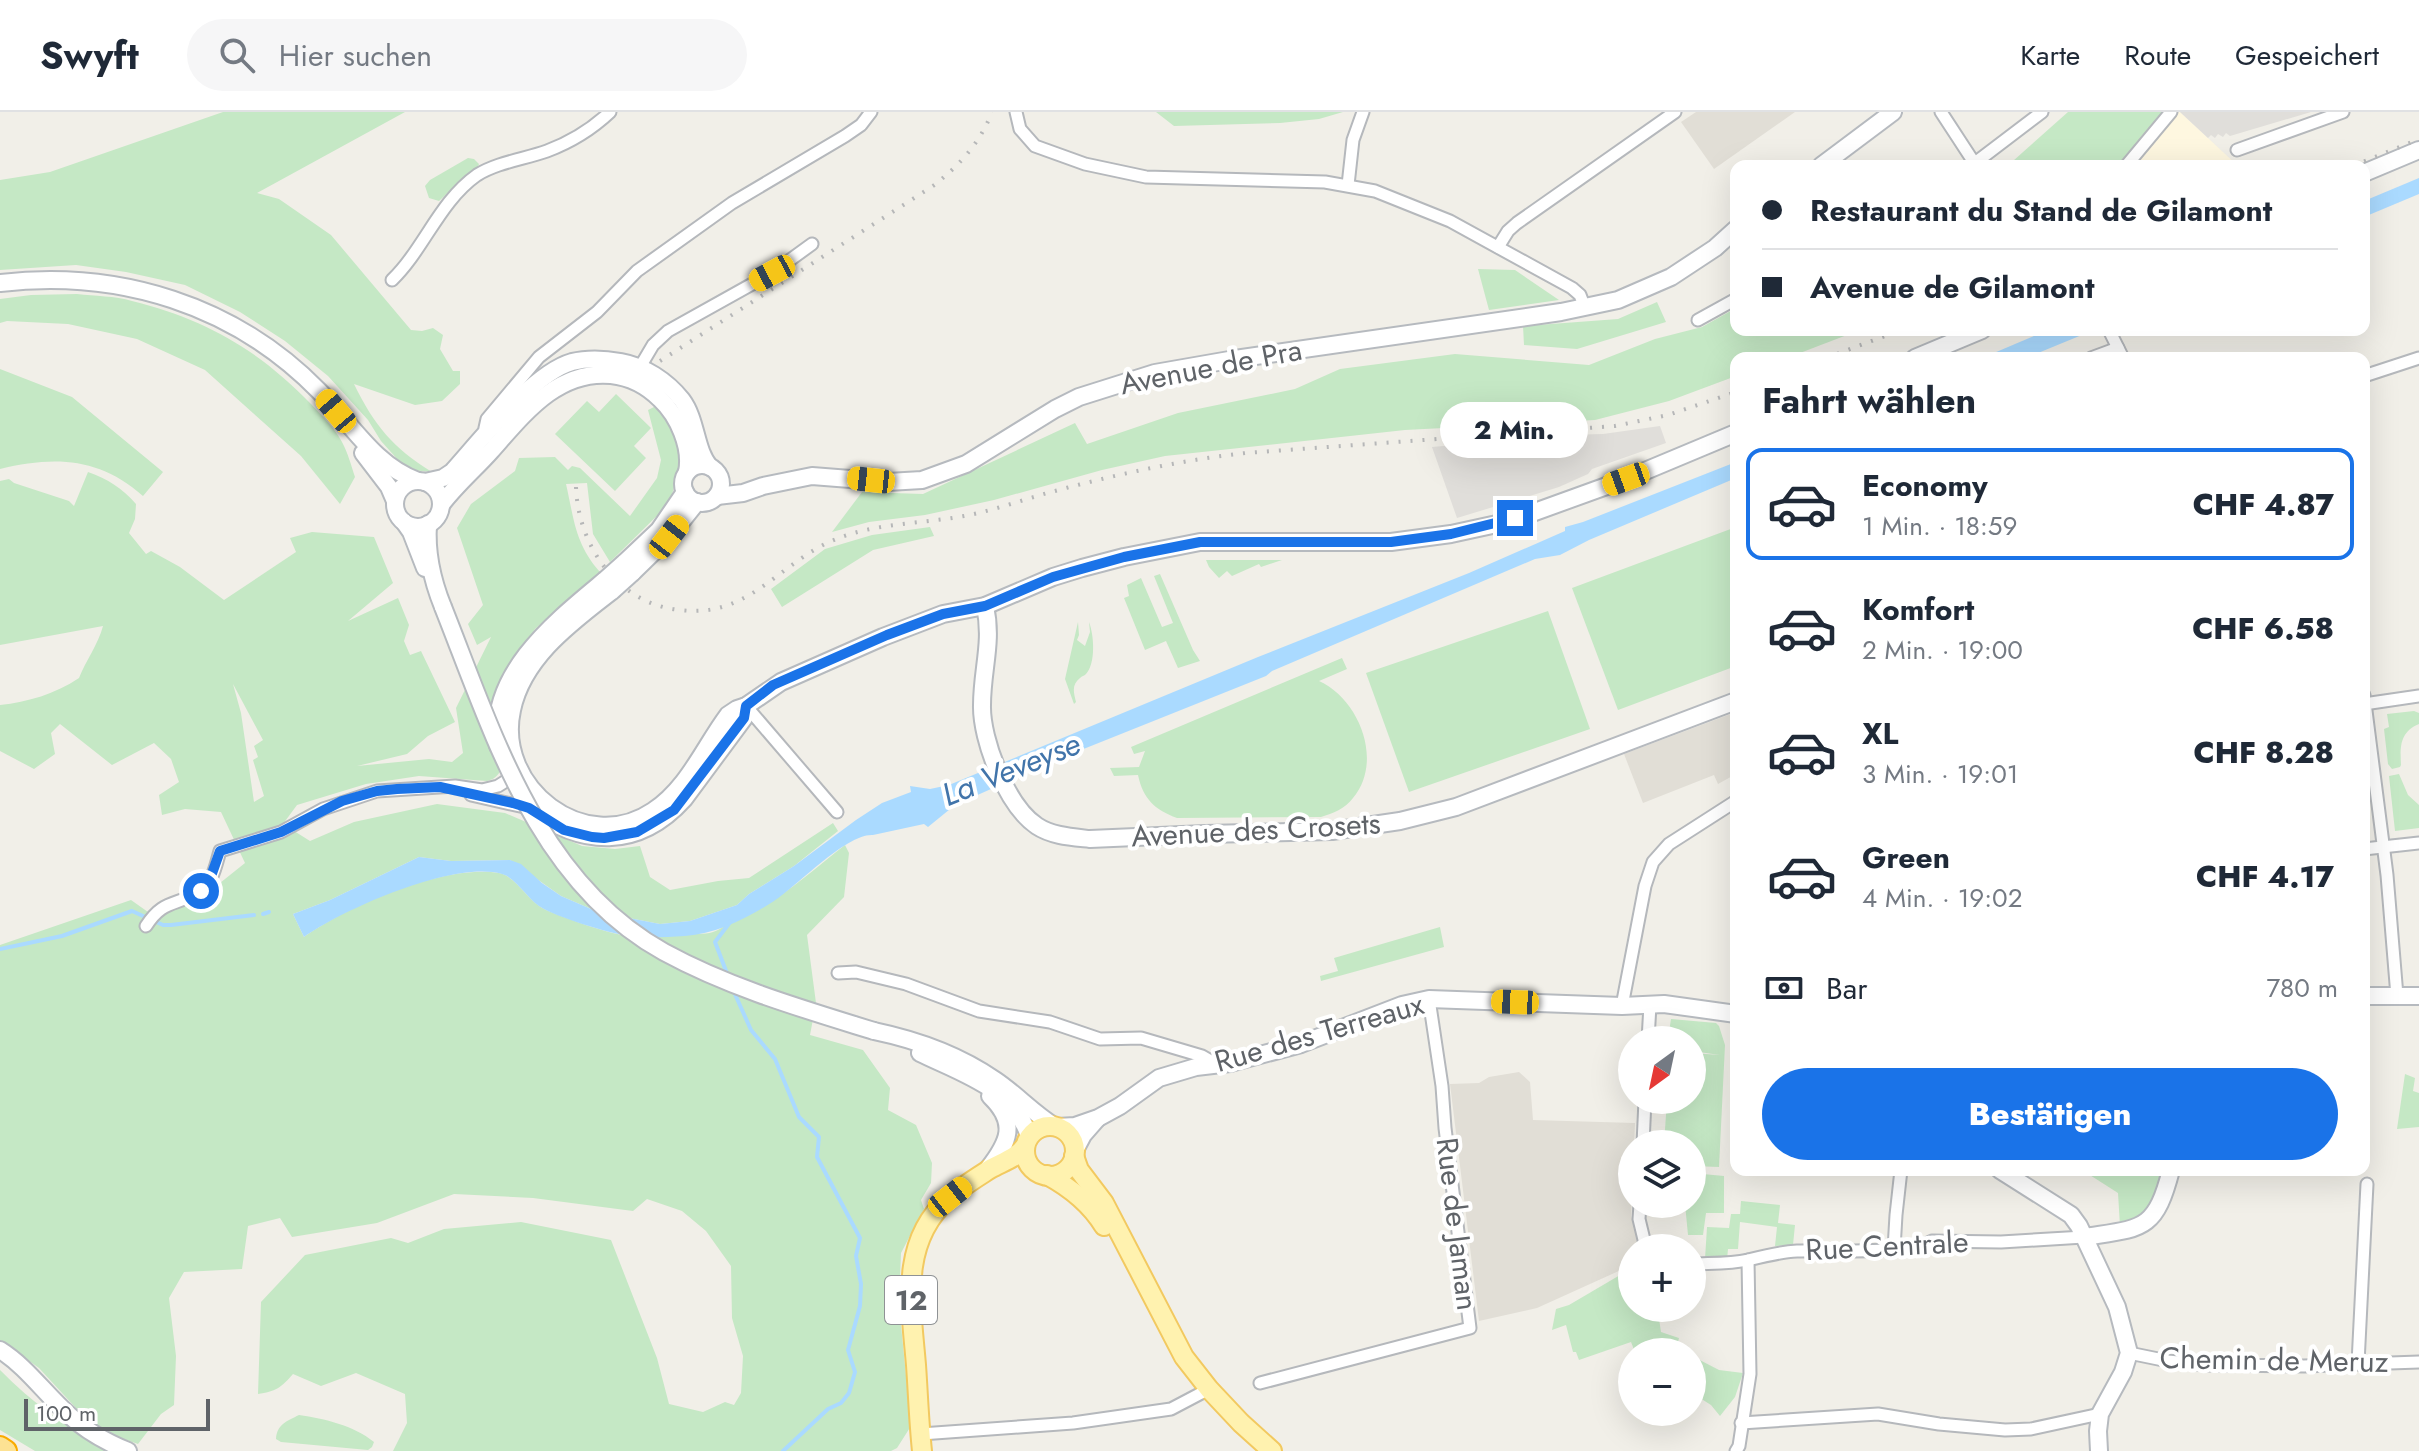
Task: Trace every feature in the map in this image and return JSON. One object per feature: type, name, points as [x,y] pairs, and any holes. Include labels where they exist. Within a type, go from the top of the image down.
[{"type":"highway","points":[[0,1447],[6,1451]]},
{"type":"main road","name":"12","points":[[922,1442],[910,1289],[916,1249],[923,1230],[950,1197],[1020,1153],[1041,1128],[1056,1127]]},
{"type":"main road","points":[[1056,1127],[1070,1137],[1079,1170],[1104,1203],[1184,1357]]},
{"type":"main road","points":[[1027,1141],[1025,1156],[1029,1165],[1076,1193],[1098,1215],[1131,1273],[1152,1324],[1241,1423],[1272,1451]]},
{"type":"main road","points":[[1043,1174],[1058,1174],[1065,1170],[1074,1154]]},
{"type":"main road","name":"12","points":[[983,1174],[1014,1170],[1043,1174]]},
{"type":"street","points":[[392,280],[404,269],[454,197],[478,175],[577,137],[610,112]]},
{"type":"street","points":[[490,441],[485,428],[487,419],[539,357],[597,312],[637,271],[732,203],[861,125],[871,112]]},
{"type":"street","points":[[1016,112],[1020,129],[1035,146],[1085,164],[1146,177],[1325,182],[1375,191],[1427,211],[1572,288],[1580,295],[1585,308]]},
{"type":"street","points":[[1348,185],[1353,140],[1363,112]]},
{"type":"street","points":[[1498,247],[1517,223],[1675,112]]},
{"type":"street","points":[[1941,112],[1970,160]]},
{"type":"street","points":[[1980,160],[2042,112]]},
{"type":"street","points":[[2131,160],[2171,112]]},
{"type":"street","points":[[2237,150],[2343,112]]},
{"type":"street","points":[[1829,160],[1890,113]]},
{"type":"street","points":[[2370,170],[2419,150]]},
{"type":"street","name":"Avenue de Pra","points":[[717,496],[743,493],[812,476],[888,482],[922,480],[966,464],[1079,397],[1155,373],[1585,308],[1618,300],[1671,277],[1730,234]]},
{"type":"street","points":[[640,367],[653,345],[668,331],[772,273],[812,244]]},
{"type":"street","points":[[0,283],[47,279],[91,281],[173,299],[212,315],[269,348],[299,371],[393,469],[437,491],[441,505]]},
{"type":"street","points":[[1698,320],[1730,302]]},
{"type":"street","points":[[1929,352],[1968,336]]},
{"type":"street","points":[[2370,374],[2419,358]]},
{"type":"street","points":[[395,501],[402,486],[435,481],[448,475],[490,441],[533,406],[565,382],[594,374],[620,376],[647,388],[673,414],[686,445],[689,463],[683,482],[691,497],[708,502],[717,496],[721,486],[703,457],[691,416],[681,399],[661,380],[640,367],[624,362],[599,360],[570,363],[529,389],[490,441],[441,505],[437,516],[428,524],[414,526],[404,522]]},
{"type":"street","points":[[336,411],[389,487],[396,511],[411,532],[424,566],[431,575]]},
{"type":"street","points":[[691,497],[669,537],[628,568],[554,639],[527,673],[512,709],[511,748],[516,765],[527,785],[547,807],[571,820],[619,825],[645,816],[675,793],[728,715],[746,706],[773,685],[887,635],[943,614],[985,606],[1053,577],[1124,557],[1200,542],[1391,542],[1451,534],[1497,524],[1626,479],[1730,436]]},
{"type":"street","points":[[687,472],[700,465],[715,472]]},
{"type":"street","name":"Avenue de Pra","points":[[715,472],[741,484],[763,486]]},
{"type":"street","points":[[428,524],[431,575],[499,748],[531,815],[587,890],[634,932],[662,951],[710,976],[775,1000],[874,1031],[901,1036],[961,1069],[1011,1105],[1023,1121],[1027,1141]]},
{"type":"street","points":[[609,585],[546,631],[525,657],[509,685],[497,739],[509,779],[529,808],[551,824],[581,835],[604,838],[637,832],[674,810],[684,799],[744,718],[746,706]]},
{"type":"street","name":"Avenue des Crosets","points":[[985,606],[990,641],[982,712],[997,768],[1019,809],[1037,826],[1060,835],[1090,839],[1332,831],[1414,818],[1456,807],[1730,703]]},
{"type":"street","points":[[2370,701],[2419,696]]},
{"type":"street","points":[[746,706],[837,812]]},
{"type":"street","points":[[2370,744],[2397,996]]},
{"type":"street","points":[[149,922],[167,904],[201,891],[210,879],[220,851],[281,832],[323,809],[377,791],[455,786],[489,789],[509,779]]},
{"type":"street","points":[[440,787],[529,808]]},
{"type":"street","points":[[1622,1006],[1645,886],[1653,862],[1669,844],[1730,805]]},
{"type":"street","points":[[2370,848],[2419,843]]},
{"type":"street","points":[[838,973],[856,972],[906,984],[979,1011],[1050,1022],[1100,1039],[1141,1038],[1202,1056],[1211,1065]]},
{"type":"street","points":[[2370,996],[2419,996]]},
{"type":"street","name":"Rue des Terreaux","points":[[1056,1127],[1075,1126],[1098,1118],[1157,1079],[1301,1044],[1402,1005],[1429,999],[1622,1006],[1664,1004],[1730,1013]]},
{"type":"street","name":"Rue de Jaman","points":[[1260,1383],[1470,1328],[1429,999]]},
{"type":"street","points":[[1649,1026],[1650,1005]]},
{"type":"street","points":[[961,1069],[996,1081],[1056,1127]]},
{"type":"street","points":[[961,1069],[997,1103],[1007,1123],[1005,1145],[983,1174]]},
{"type":"street","name":"Rue des Terreaux","points":[[1074,1154],[1083,1135],[1098,1118]]},
{"type":"street","points":[[1894,1249],[1900,1176]]},
{"type":"street","points":[[2009,1176],[2071,1215],[2117,1307],[2129,1353],[2123,1372],[2100,1414],[2099,1451]]},
{"type":"street","points":[[2084,1237],[2141,1227],[2156,1212],[2170,1176]]},
{"type":"street","points":[[2358,1363],[2367,1184]]},
{"type":"street","name":"Rue Centrale","points":[[1706,1263],[1748,1260],[1795,1251],[1894,1249],[1923,1246],[1932,1241],[2001,1242],[2084,1237]]},
{"type":"street","points":[[1736,1451],[1750,1374],[1748,1260]]},
{"type":"street","points":[[0,1350],[24,1368],[83,1427],[128,1451]]},
{"type":"street","name":"Chemin de Meruz","points":[[2129,1353],[2206,1365],[2419,1362]]},
{"type":"street","points":[[922,1442],[1171,1409],[1209,1389]]},
{"type":"street","points":[[1741,1423],[1878,1414],[2005,1430],[2031,1429],[2100,1414]]},
{"type":"shaded area","points":[[1696,112],[1795,112],[1714,169],[1681,122]]},
{"type":"shaded area","points":[[2172,112],[2180,112],[2232,160],[2131,160]]},
{"type":"shaded area","points":[[2180,112],[2311,112],[2230,136],[2226,133],[2223,137],[2218,134],[2215,138],[2211,135],[2208,138]]},
{"type":"shaded area","points":[[1660,426],[1666,443],[1592,469],[1588,474],[1559,487],[1457,518],[1432,447],[1603,434]]},
{"type":"shaded area","points":[[1730,714],[1730,777],[1718,784],[1714,775],[1643,803],[1624,754]]},
{"type":"shaded area","points":[[1519,1072],[1530,1082],[1533,1120],[1635,1123],[1635,1130],[1618,1130],[1618,1218],[1632,1218],[1637,1234],[1618,1234],[1618,1271],[1537,1308],[1479,1321],[1450,1084],[1479,1083],[1489,1077]]},
{"type":"green space","points":[[223,112],[405,112],[257,193],[279,199],[331,235],[411,330],[433,328],[443,335],[440,349],[453,371],[460,371],[460,384],[442,401],[415,405],[354,384],[369,412],[386,434],[406,454],[432,472],[411,470],[399,461],[368,420],[328,376],[285,341],[240,312],[185,285],[76,265],[0,270],[0,180],[50,172]]},
{"type":"green space","points":[[1156,112],[1343,112],[1319,119],[1280,123],[1174,126]]},
{"type":"green space","points":[[2068,112],[2171,112],[2131,160],[2014,160]]},
{"type":"green space","points":[[468,158],[479,164],[476,171],[439,201],[429,198],[425,186],[430,180]]},
{"type":"green space","points":[[1478,269],[1515,270],[1559,300],[1489,310]]},
{"type":"green space","points":[[77,294],[125,299],[159,308],[207,327],[251,352],[324,417],[344,446],[355,477],[340,504],[301,456],[205,370],[137,339],[68,324],[0,323],[0,299]]},
{"type":"green space","points":[[1657,302],[1666,322],[1577,349],[1524,345],[1523,326],[1618,319]]},
{"type":"green space","points":[[1730,311],[1730,336],[1844,336],[1803,352],[1730,352],[1730,378],[1669,401],[1595,420],[1405,430],[1165,456],[994,500],[925,515],[869,522],[832,532],[862,492],[923,494],[1075,423],[1087,444],[1178,413],[1295,389],[1340,369],[1455,354],[1589,365],[1655,339],[1702,327]]},
{"type":"green space","points":[[0,369],[72,397],[163,472],[143,496],[110,474],[75,463],[39,462],[0,469]]},
{"type":"green space","points":[[616,394],[651,428],[634,446],[646,458],[615,491],[555,434],[587,401],[599,412]]},
{"type":"green space","points":[[654,407],[673,424],[680,463],[670,503],[610,562],[593,534],[587,483],[566,484],[580,541],[600,572],[535,629],[501,682],[495,698],[503,766],[497,776],[487,781],[419,776],[366,784],[297,805],[283,824],[310,841],[354,822],[437,804],[505,813],[582,846],[615,849],[640,846],[650,877],[670,890],[749,878],[833,823],[838,831],[737,905],[690,921],[660,924],[598,912],[561,896],[510,860],[451,861],[419,857],[330,900],[293,914],[304,937],[371,900],[425,881],[477,872],[499,873],[517,884],[546,910],[613,933],[652,937],[706,933],[761,908],[845,845],[849,853],[844,897],[807,935],[816,1003],[810,1035],[863,1050],[890,1088],[888,1110],[916,1125],[932,1163],[931,1183],[921,1200],[924,1209],[901,1253],[899,1305],[911,1426],[897,1448],[891,1451],[393,1451],[407,1423],[405,1394],[356,1373],[321,1386],[293,1374],[278,1388],[258,1394],[261,1302],[305,1255],[391,1238],[408,1243],[444,1229],[521,1222],[611,1240],[657,1358],[669,1404],[703,1412],[725,1402],[734,1405],[741,1393],[743,1356],[732,1318],[731,1266],[706,1231],[682,1211],[647,1199],[633,1211],[533,1198],[454,1194],[377,1223],[292,1237],[280,1218],[248,1226],[242,1269],[184,1272],[169,1298],[176,1356],[174,1405],[161,1414],[138,1444],[87,1420],[39,1368],[0,1340],[0,945],[131,900],[148,912],[210,891],[245,863],[221,812],[185,809],[162,815],[159,795],[179,782],[171,759],[154,743],[112,765],[60,724],[51,733],[55,754],[34,769],[0,751],[0,705],[41,696],[79,678],[103,626],[0,645],[0,481],[9,479],[69,501],[74,506],[88,472],[108,481],[136,504],[135,519],[129,533],[146,554],[151,551],[180,567],[224,600],[296,552],[290,538],[312,532],[374,537],[393,583],[348,621],[398,598],[409,625],[404,641],[410,655],[421,651],[455,722],[428,736],[407,754],[357,766],[429,759],[452,762],[463,753],[456,708],[491,637],[477,645],[468,624],[483,605],[457,528],[471,504],[515,471],[519,458],[555,457],[568,470],[572,466],[580,468],[630,516],[657,478],[661,460],[648,410]],"holes":[[[233,684],[263,740],[254,746],[258,757],[253,760],[264,796],[254,802],[241,713]]]},
{"type":"green space","points":[[930,527],[934,536],[873,550],[782,607],[771,589],[825,549],[872,535]]},
{"type":"green space","points":[[1730,529],[1730,668],[1618,710],[1572,588]]},
{"type":"green space","points":[[1206,560],[1282,560],[1261,567],[1259,564],[1232,576],[1227,571],[1219,578]]},
{"type":"green space","points":[[1160,574],[1200,661],[1178,668],[1166,641],[1145,650],[1124,598],[1129,596],[1127,585],[1141,578],[1162,627],[1173,623],[1154,576]]},
{"type":"green space","points":[[1548,611],[1590,729],[1409,792],[1366,673]]},
{"type":"green space","points":[[1078,622],[1077,640],[1085,646],[1090,632],[1089,622],[1093,649],[1089,669],[1074,686],[1074,704],[1065,679]]},
{"type":"green space","points":[[1342,658],[1347,669],[1319,681],[1346,702],[1356,716],[1363,732],[1366,767],[1362,783],[1353,798],[1334,812],[1321,817],[1177,818],[1151,802],[1143,791],[1138,775],[1114,776],[1110,768],[1139,767],[1145,751],[1134,754],[1131,747]]},
{"type":"green space","points":[[2419,713],[2419,724],[2405,735],[2401,746],[2401,765],[2392,769],[2388,764],[2384,729],[2389,727],[2387,714]]},
{"type":"green space","points":[[2399,774],[2408,795],[2419,805],[2419,828],[2395,831],[2389,776]]},
{"type":"green space","points":[[1440,927],[1444,947],[1321,981],[1320,976],[1338,971],[1334,958]]},
{"type":"green space","points":[[1671,1019],[1716,1023],[1719,1026],[1725,1045],[1719,1167],[1706,1167],[1706,1130],[1665,1130],[1666,1114],[1706,1114],[1706,1054],[1720,1055],[1706,1053],[1706,1026],[1670,1026]]},
{"type":"green space","points":[[2405,1074],[2415,1078],[2413,1091],[2419,1093],[2419,1127],[2397,1129]]},
{"type":"green space","points":[[1706,1174],[1724,1176],[1724,1213],[1706,1213]]},
{"type":"green space","points":[[2091,1176],[2162,1176],[2150,1205],[2120,1226],[2118,1193]]},
{"type":"green space","points":[[1741,1201],[1780,1205],[1778,1223],[1795,1225],[1793,1245],[1775,1246],[1777,1227],[1740,1222],[1738,1249],[1728,1249],[1727,1260],[1706,1259],[1707,1227],[1729,1228],[1731,1214],[1740,1214]]},
{"type":"green space","points":[[1686,1218],[1705,1218],[1703,1234],[1688,1234]]},
{"type":"green space","points":[[1618,1276],[1618,1322],[1660,1322],[1661,1332],[1679,1338],[1618,1338],[1618,1346],[1579,1360],[1573,1352],[1566,1325],[1552,1330],[1556,1309],[1569,1305]]},
{"type":"green space","points":[[1706,1363],[1719,1370],[1743,1373],[1735,1397],[1720,1416],[1706,1402]]},
{"type":"green space","points":[[0,1370],[52,1415],[109,1451],[35,1451],[0,1430]]},
{"type":"green space","points":[[299,1415],[348,1427],[374,1442],[368,1450],[276,1439],[281,1426]]},
{"type":"water","points":[[2419,178],[2419,194],[2370,214],[2370,198]]},
{"type":"water","points":[[2034,336],[2079,336],[2041,352],[1996,352]]},
{"type":"water","name":"La Veveyse","points":[[1730,464],[1730,481],[1560,555],[1535,559],[1266,676],[1061,758],[955,805],[928,827],[924,824],[850,842],[774,901],[720,929],[697,935],[667,937],[615,933],[553,913],[538,905],[507,876],[481,872],[429,880],[400,890],[345,913],[304,937],[293,914],[330,900],[419,857],[451,861],[510,860],[521,864],[561,896],[598,912],[660,924],[690,921],[737,905],[882,803],[911,792],[910,786],[930,789],[949,785],[1469,573],[1565,531],[1565,527]]},
{"type":"waterway","points":[[0,949],[62,936],[132,911],[163,925],[254,915]]},
{"type":"waterway","points":[[263,914],[269,912]]},
{"type":"waterway","points":[[728,976],[715,942],[731,921]]},
{"type":"waterway","points":[[734,992],[751,1030],[775,1059],[799,1117],[819,1137],[817,1157],[860,1238],[856,1256],[861,1284],[860,1306],[848,1350],[855,1372],[849,1393],[783,1451]]},
{"type":"railway","points":[[660,361],[933,186],[968,153],[992,112]]},
{"type":"railway","points":[[2368,160],[2419,139]]},
{"type":"railway","points":[[1842,352],[1885,336]]},
{"type":"railway","points":[[576,487],[578,509],[593,550],[620,584],[638,597],[658,605],[703,611],[741,599],[825,544],[861,531],[974,514],[1150,468],[1246,453],[1615,426],[1668,415],[1730,394]]},
{"type":"route","points":[[201,891],[210,879],[220,851],[281,832],[323,809],[377,791],[440,787],[529,808],[551,824],[581,835],[604,838],[637,832],[674,810],[744,718],[746,706],[773,685],[887,635],[943,614],[985,606],[1082,568],[1200,542],[1391,542],[1451,534],[1515,518]]}]
